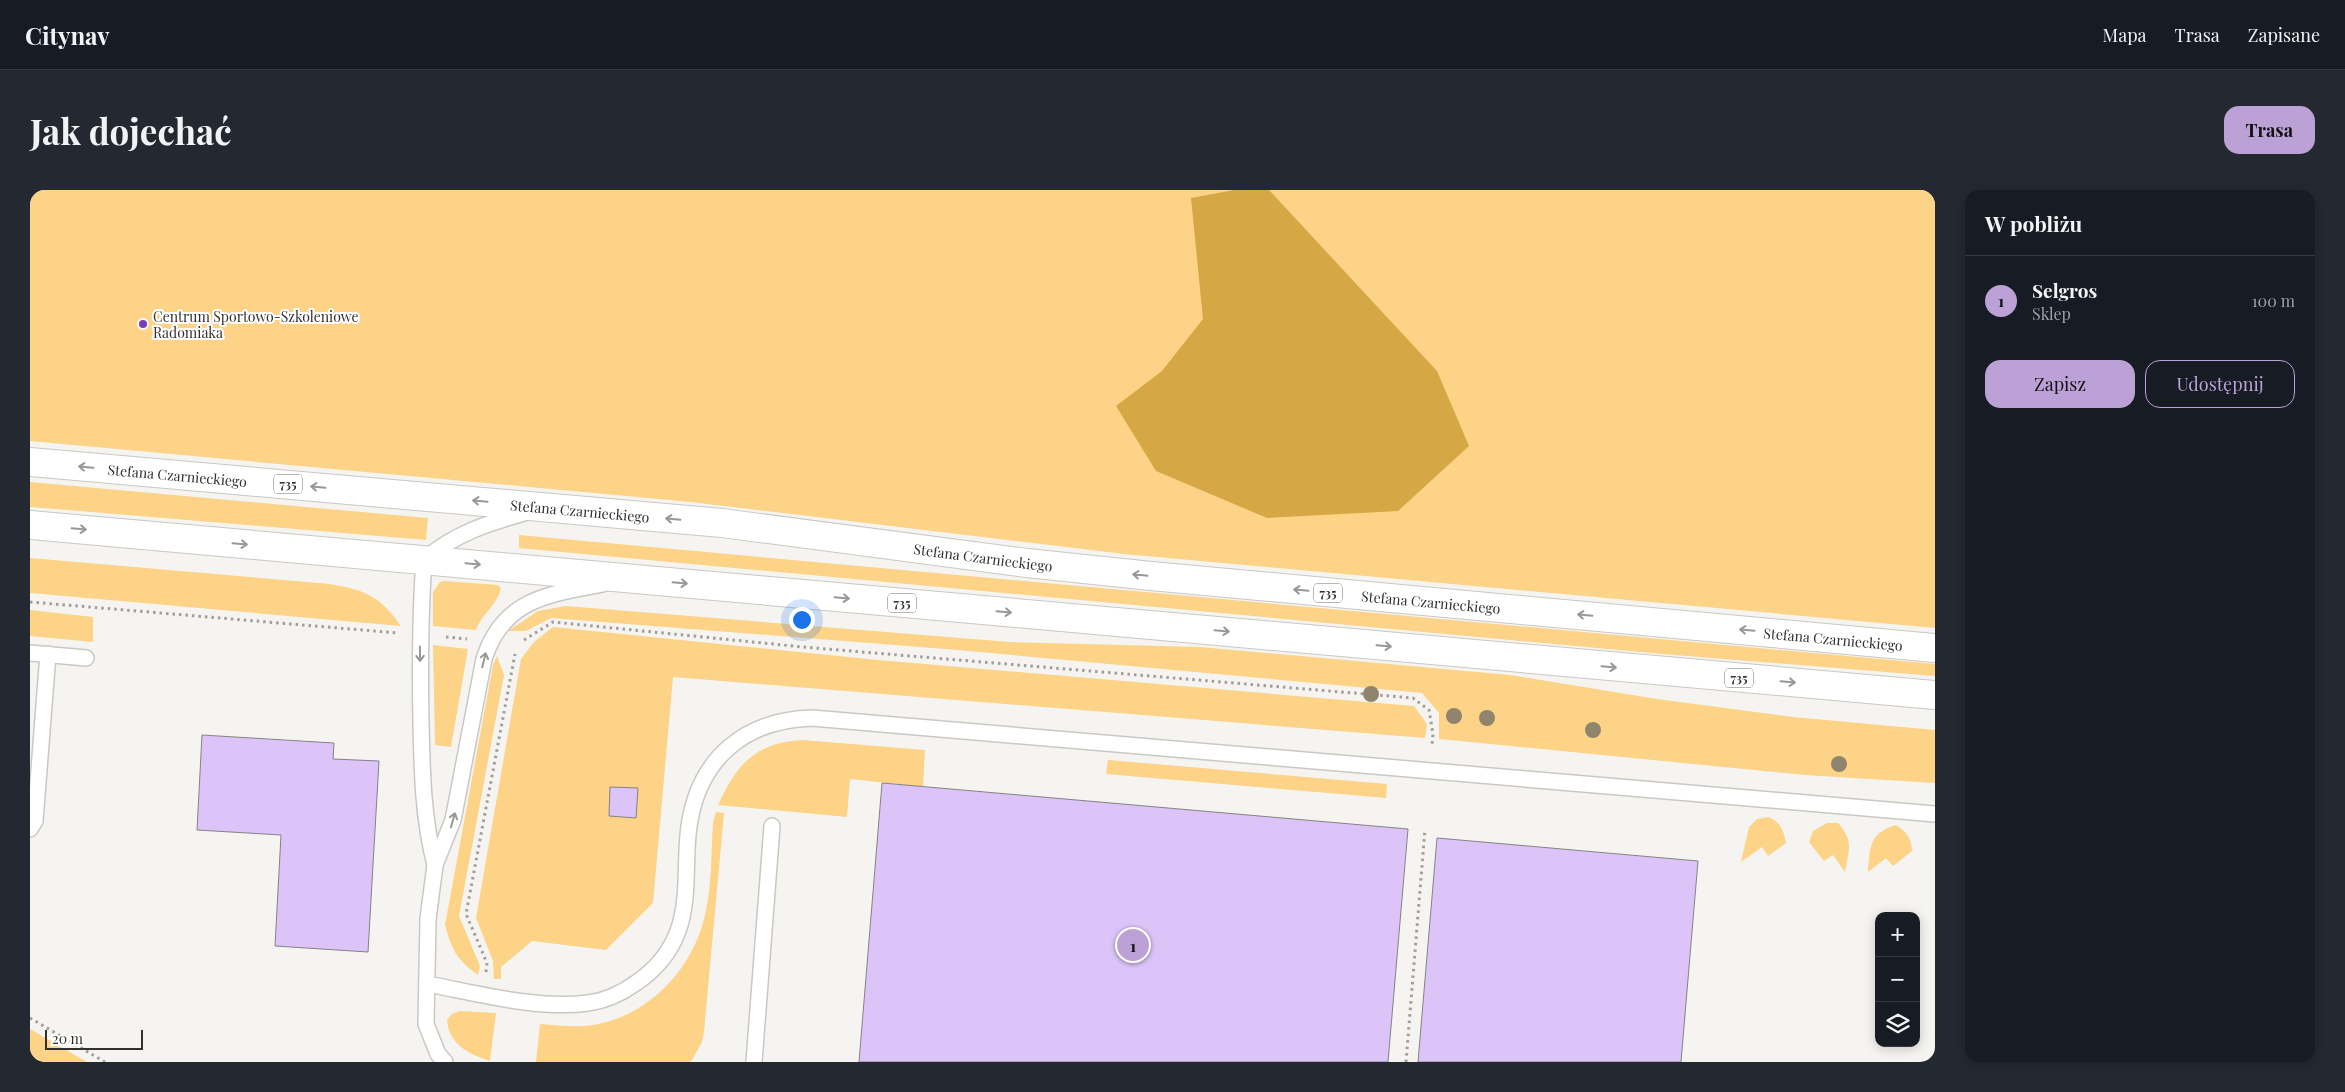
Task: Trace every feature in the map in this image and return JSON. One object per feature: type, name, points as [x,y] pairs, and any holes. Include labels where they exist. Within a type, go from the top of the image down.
[{"type":"main road","name":"Stefana Czarnieckiego","points":[[30,462],[722,524],[1027,563],[1151,576],[1935,648]]},
{"type":"main road","name":"735","points":[[30,525],[1935,696]]},
{"type":"lane","points":[[435,865],[425,820],[422,750],[419,635],[424,560],[438,548],[472,529],[546,507]]},
{"type":"lane","points":[[445,1062],[438,1054],[426,1024],[428,919],[435,865],[453,820],[489,641],[511,614],[542,597],[632,579]]},
{"type":"lane","points":[[30,653],[86,658]]},
{"type":"lane","points":[[30,829],[35,821],[48,654]]},
{"type":"lane","points":[[427,984],[538,1003],[589,1003],[625,991],[653,970],[664,957],[678,930],[685,886],[688,827],[699,787],[718,758],[728,747],[765,725],[782,720],[812,718],[1935,814]]},
{"type":"lane","points":[[754,1062],[772,826]]},
{"type":"path","points":[[30,602],[404,633]]},
{"type":"path","points":[[485,995],[487,963],[466,914],[516,645],[553,622],[812,648],[1413,698],[1429,710],[1433,734],[1432,752]]},
{"type":"path","points":[[442,637],[472,640]]},
{"type":"path","points":[[1406,1062],[1425,829]]},
{"type":"path","points":[[30,1018],[105,1062]]},
{"type":"shaded area","points":[[30,190],[1935,190],[1935,628],[1124,554],[691,502],[30,441]]},
{"type":"shaded area","points":[[1234,190],[1269,190],[1437,371],[1469,446],[1398,511],[1267,518],[1156,471],[1116,406],[1162,371],[1203,319],[1191,198]]},
{"type":"shaded area","points":[[30,482],[428,518],[426,540],[30,507]]},
{"type":"shaded area","points":[[519,535],[1935,664],[1935,676],[1662,654],[519,548]]},
{"type":"shaded area","points":[[30,558],[330,584],[353,589],[371,596],[386,608],[401,626],[30,593]]},
{"type":"shaded area","points":[[440,582],[498,585],[501,588],[497,599],[476,630],[433,626],[433,592]]},
{"type":"shaded area","points":[[566,606],[1010,642],[1200,647],[1510,675],[1657,699],[1793,717],[1935,730],[1935,783],[1805,775],[1439,739],[1439,713],[1422,693],[958,650],[551,618],[526,631],[508,631],[538,611]]},
{"type":"shaded area","points":[[30,610],[93,617],[93,642],[30,636]]},
{"type":"shaded area","points":[[553,627],[878,660],[1414,706],[1427,724],[1425,738],[673,677],[653,903],[606,950],[532,941],[501,967],[501,979],[494,979],[493,961],[476,918],[521,659],[534,642]]},
{"type":"shaded area","points":[[433,645],[468,649],[451,747],[435,745]]},
{"type":"shaded area","points":[[497,656],[504,675],[459,916],[480,966],[478,975],[456,953],[445,925],[493,665]]},
{"type":"shaded area","points":[[802,740],[925,750],[923,787],[850,779],[847,817],[718,805],[733,778],[750,758],[772,746]]},
{"type":"shaded area","points":[[1108,760],[1387,784],[1386,798],[1106,774]]},
{"type":"shaded area","points":[[716,812],[724,813],[704,1032],[702,1042],[692,1060],[690,1062],[536,1062],[540,1024],[580,1026],[614,1020],[633,1011],[651,999],[681,969],[701,931],[706,910],[713,823]]},
{"type":"shaded area","points":[[1769,817],[1781,827],[1786,843],[1768,856],[1762,847],[1741,862],[1749,827],[1757,819]]},
{"type":"shaded area","points":[[1827,823],[1838,823],[1846,835],[1849,846],[1845,872],[1833,855],[1824,861],[1809,842],[1813,831]]},
{"type":"shaded area","points":[[1896,825],[1908,836],[1912,851],[1893,866],[1886,858],[1868,872],[1869,855],[1873,842],[1881,832]]},
{"type":"shaded area","points":[[460,1011],[496,1013],[490,1061],[468,1052],[452,1036],[447,1020],[452,1014]]},
{"type":"shaded area","points":[[30,1029],[87,1062],[30,1062]]},
{"type":"building","points":[[202,735],[334,743],[333,759],[379,761],[368,952],[275,946],[281,835],[197,830]]},
{"type":"building","points":[[882,783],[1408,829],[1388,1062],[859,1062]]},
{"type":"building","points":[[610,787],[638,788],[636,818],[609,816]]},
{"type":"building","points":[[1437,838],[1698,861],[1681,1062],[1418,1062]]},
{"type":"place","name":"Centrum Sportowo-Szkoleniowe Radomiaka","points":[[143,324]]},
{"type":"place","name":"Selgros","points":[[1133,945]]}]
